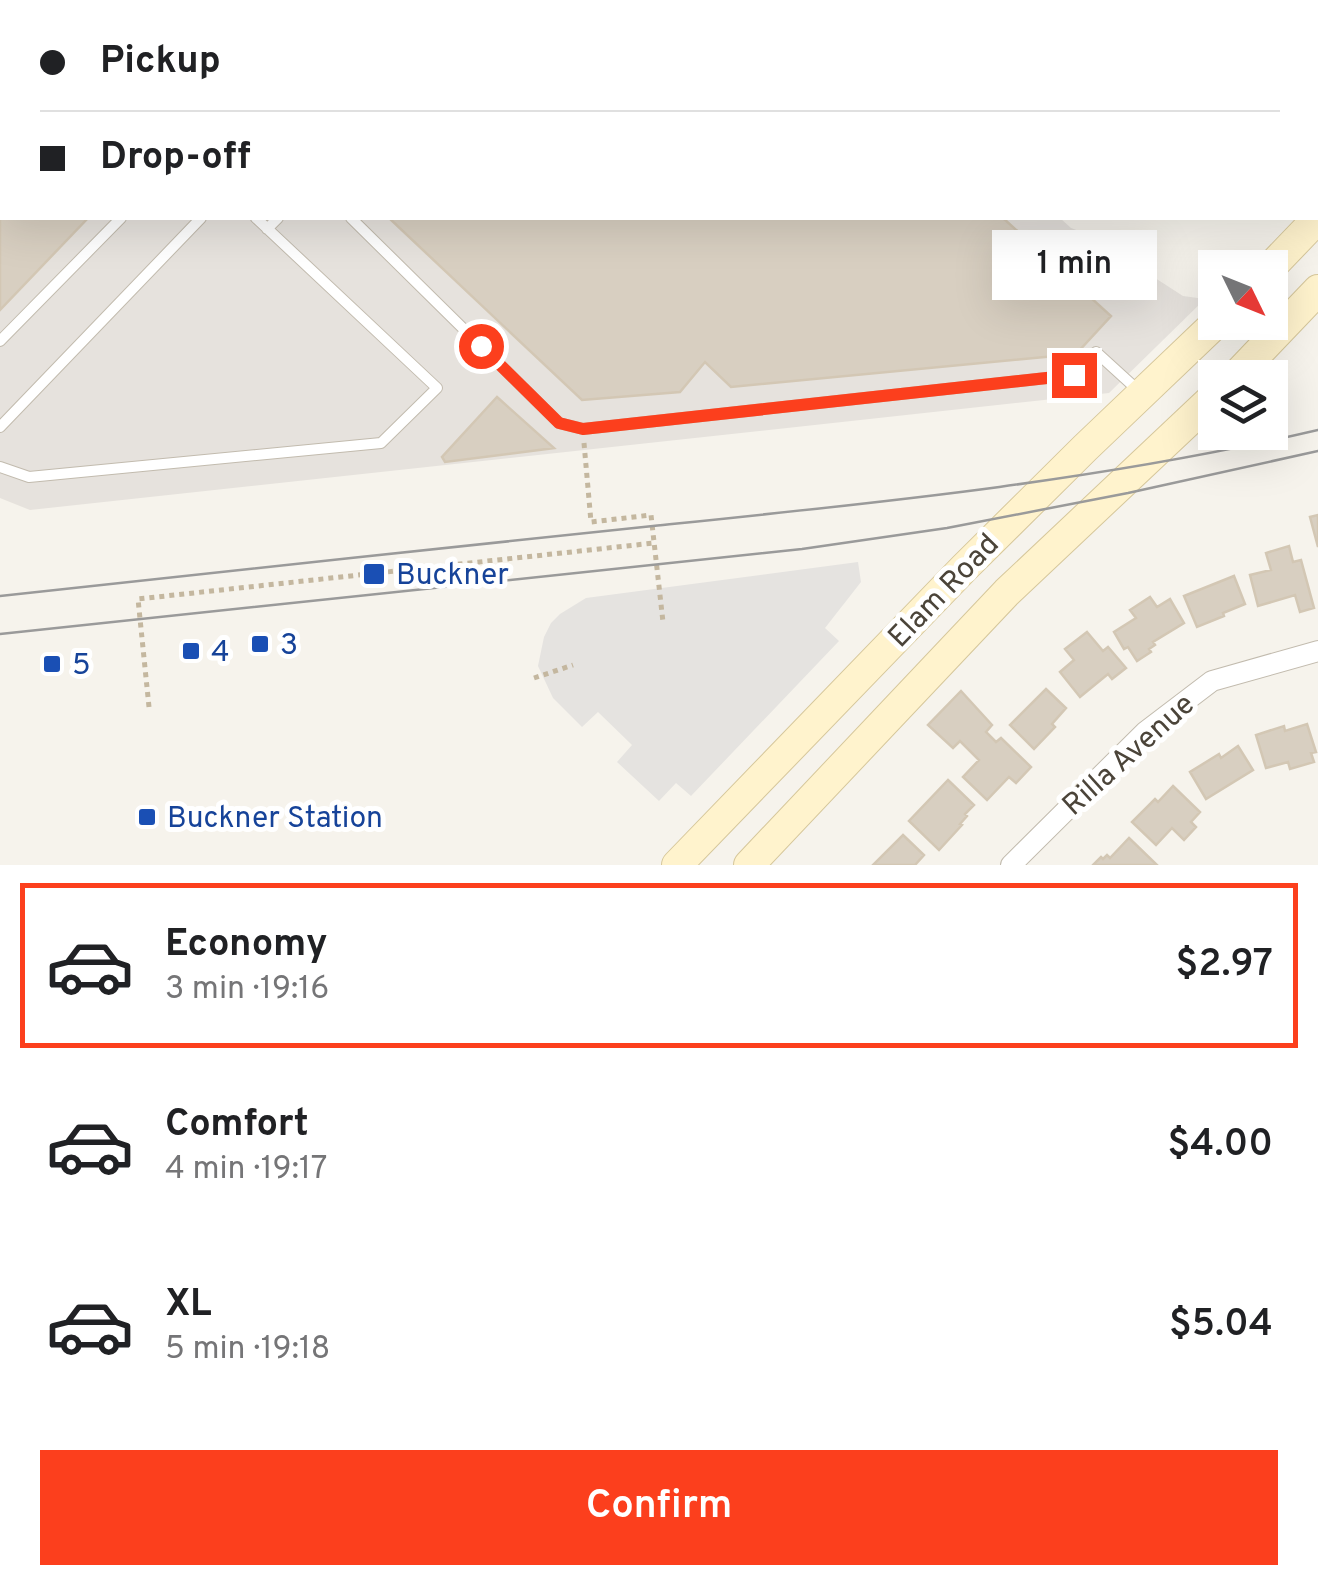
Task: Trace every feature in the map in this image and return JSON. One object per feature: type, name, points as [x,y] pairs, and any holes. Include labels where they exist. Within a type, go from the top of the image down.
[{"type":"main road","points":[[1287,250],[1316,220]]},
{"type":"main road","points":[[1251,360],[1318,290]]},
{"type":"main road","name":"Elam Road","points":[[677,865],[964,568],[1198,340]]},
{"type":"main road","name":"Elam Road","points":[[749,865],[1007,592],[1198,412]]},
{"type":"street","name":"Rilla Avenue","points":[[1011,865],[1145,732],[1212,682],[1318,651]]},
{"type":"lane","points":[[0,342],[119,220]]},
{"type":"lane","points":[[0,428],[199,220]]},
{"type":"lane","points":[[0,467],[29,477],[381,442],[436,388],[258,220]]},
{"type":"lane","points":[[268,228],[276,220]]},
{"type":"lane","points":[[353,220],[559,423],[583,429],[1074,375],[1096,352],[1141,394]]},
{"type":"path","points":[[583,429],[591,522],[651,515],[663,622]]},
{"type":"path","points":[[149,707],[138,599],[654,542]]},
{"type":"path","points":[[534,678],[573,664]]},
{"type":"shaded area","points":[[0,220],[1062,220],[1183,296],[1198,298],[1198,306],[1109,393],[30,510],[0,498]]},
{"type":"shaded area","points":[[858,562],[861,582],[825,628],[839,641],[691,796],[676,783],[659,801],[617,762],[632,745],[598,712],[582,727],[553,698],[538,666],[551,623],[586,598]]},
{"type":"building","points":[[0,220],[86,220],[0,310]]},
{"type":"building","points":[[391,220],[1005,220],[1111,316],[1076,354],[731,387],[705,362],[680,392],[582,400]]},
{"type":"building","points":[[497,397],[554,448],[445,462],[442,457]]},
{"type":"building","points":[[1318,515],[1318,547],[1310,517]]},
{"type":"building","points":[[1289,546],[1293,562],[1301,560],[1314,608],[1300,612],[1295,595],[1258,606],[1250,575],[1271,570],[1266,553]]},
{"type":"building","points":[[1234,576],[1245,604],[1197,627],[1184,596]]},
{"type":"building","points":[[1150,597],[1157,607],[1170,599],[1184,623],[1153,642],[1151,652],[1137,661],[1114,632],[1136,618],[1130,610]]},
{"type":"building","points":[[1087,632],[1103,651],[1108,647],[1126,668],[1112,679],[1108,674],[1080,697],[1060,672],[1074,660],[1065,649]]},
{"type":"building","points":[[1046,689],[1066,708],[1052,724],[1055,727],[1034,749],[1010,725]]},
{"type":"building","points":[[961,691],[992,725],[986,732],[996,742],[1001,738],[1031,767],[1016,783],[1009,777],[987,800],[963,777],[979,760],[960,741],[953,748],[928,725]]},
{"type":"building","points":[[1307,724],[1316,752],[1311,753],[1314,762],[1290,769],[1288,762],[1266,768],[1256,735]]},
{"type":"building","points":[[1238,746],[1253,770],[1206,799],[1190,772]]},
{"type":"building","points":[[948,780],[974,805],[939,850],[909,821]]},
{"type":"building","points":[[1173,786],[1200,812],[1191,822],[1196,827],[1184,840],[1172,828],[1156,845],[1132,822]]},
{"type":"building","points":[[903,835],[924,855],[915,865],[873,865]]},
{"type":"building","points":[[1129,838],[1157,865],[1093,865],[1101,857],[1110,858]]},
{"type":"tram line","points":[[0,596],[987,488],[1153,463],[1318,430]]},
{"type":"tram line","points":[[0,634],[802,549],[947,528],[1318,451]]},
{"type":"place","name":"Buckner","points":[[374,574]]},
{"type":"place","name":"3","points":[[260,644]]},
{"type":"place","name":"4","points":[[191,651]]},
{"type":"place","name":"5","points":[[52,664]]},
{"type":"place","name":"Buckner Station","points":[[147,817]]},
{"type":"route","points":[[481,346],[559,423],[583,429],[1074,375]]}]
